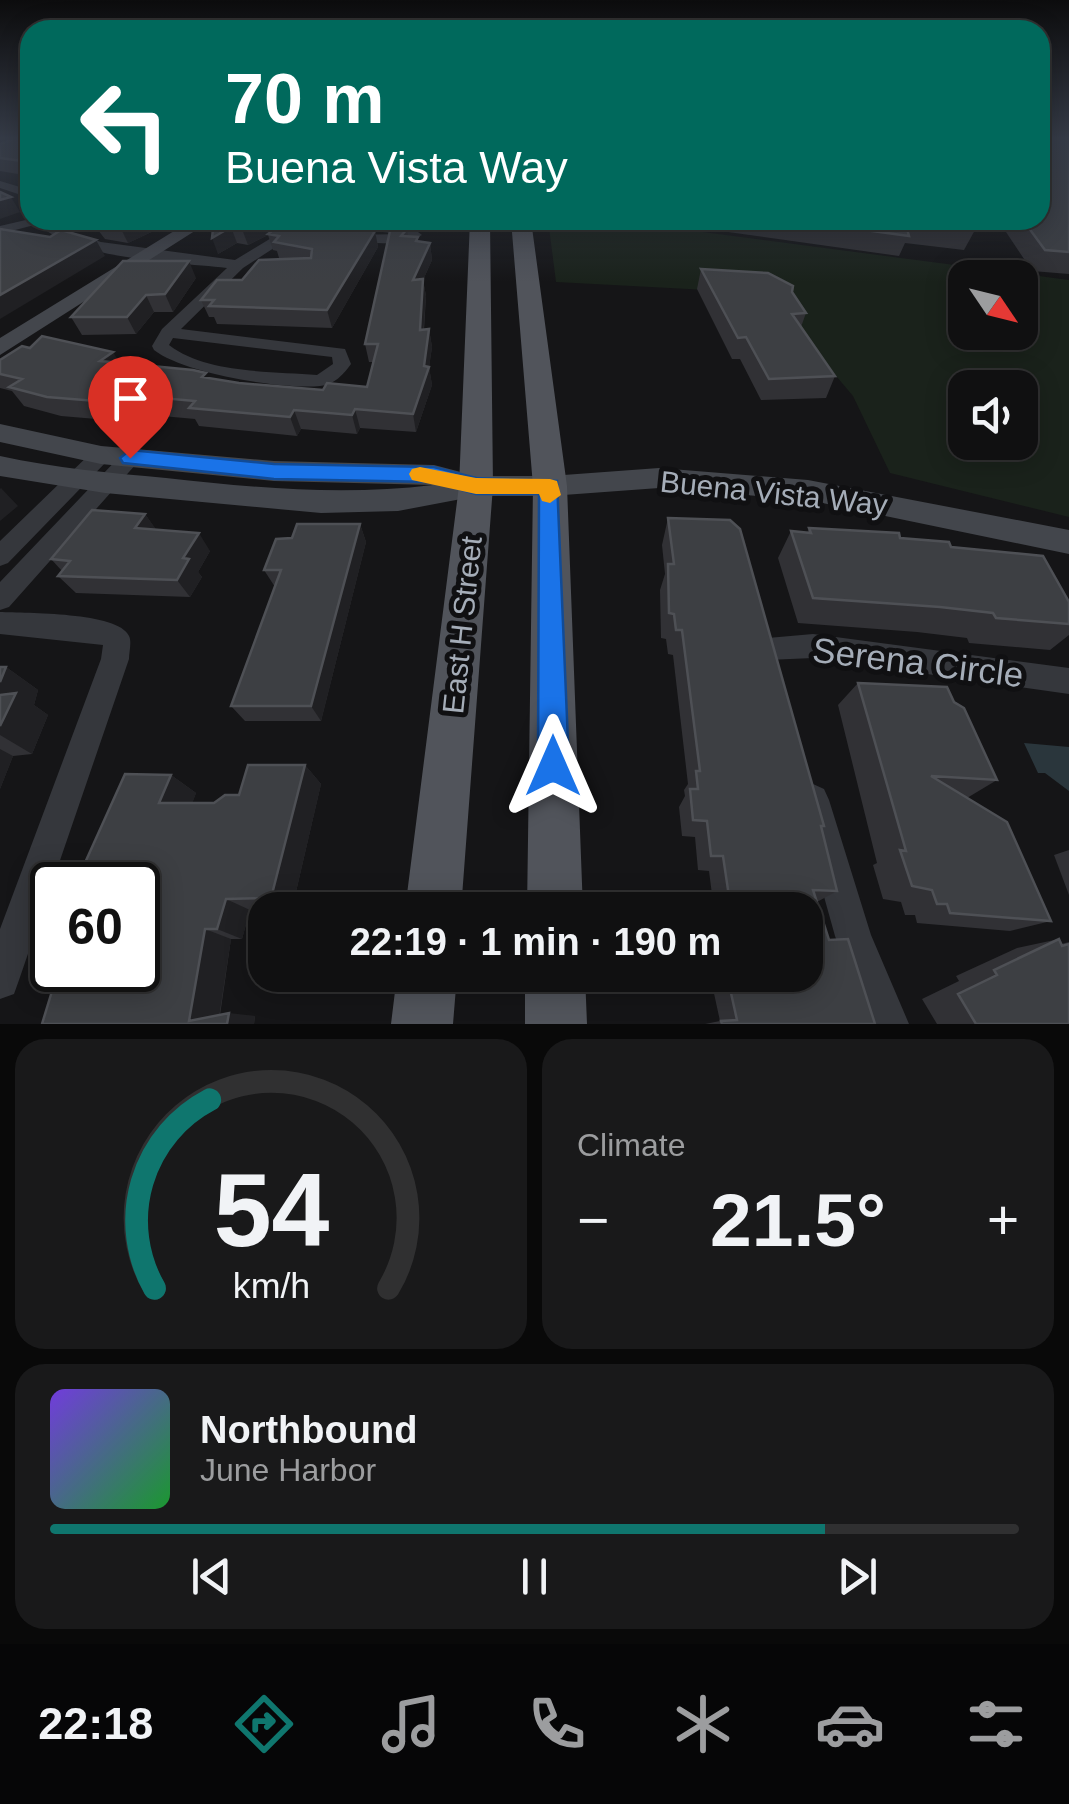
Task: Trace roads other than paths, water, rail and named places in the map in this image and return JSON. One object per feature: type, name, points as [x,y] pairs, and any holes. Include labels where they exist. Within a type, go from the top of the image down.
[{"type":"main road","name":"East H Street","points":[[435,892],[476,486],[480,230]]},
{"type":"main road","points":[[522,230],[550,486],[554,892]]},
{"type":"main road","points":[[422,1024],[425,992]]},
{"type":"main road","points":[[555,992],[556,1024]]},
{"type":"street","points":[[48,230],[58,236],[151,254],[238,265]]},
{"type":"street","points":[[0,348],[188,230]]},
{"type":"street","points":[[168,332],[324,349],[342,357],[336,372],[320,381],[173,358],[160,346],[168,332],[238,265],[280,235],[309,230]]},
{"type":"street","points":[[333,238],[404,240],[416,235],[410,230]]},
{"type":"street","name":"Buena Vista Way","points":[[0,433],[254,499],[410,502],[476,486],[550,486],[659,478],[808,490],[1069,543]]},
{"type":"street","points":[[0,599],[113,465]]},
{"type":"street","name":"Buena Vista Way","points":[[0,466],[76,479],[113,465]]},
{"type":"street","points":[[0,556],[76,479]]},
{"type":"street","name":"Serena Circle","points":[[759,614],[778,684]]},
{"type":"street","points":[[0,623],[103,631],[117,639],[115,659],[0,980]]},
{"type":"street","name":"Serena Circle","points":[[767,648],[813,646],[1069,681]]},
{"type":"street","points":[[805,774],[853,936],[889,1024]]}]
